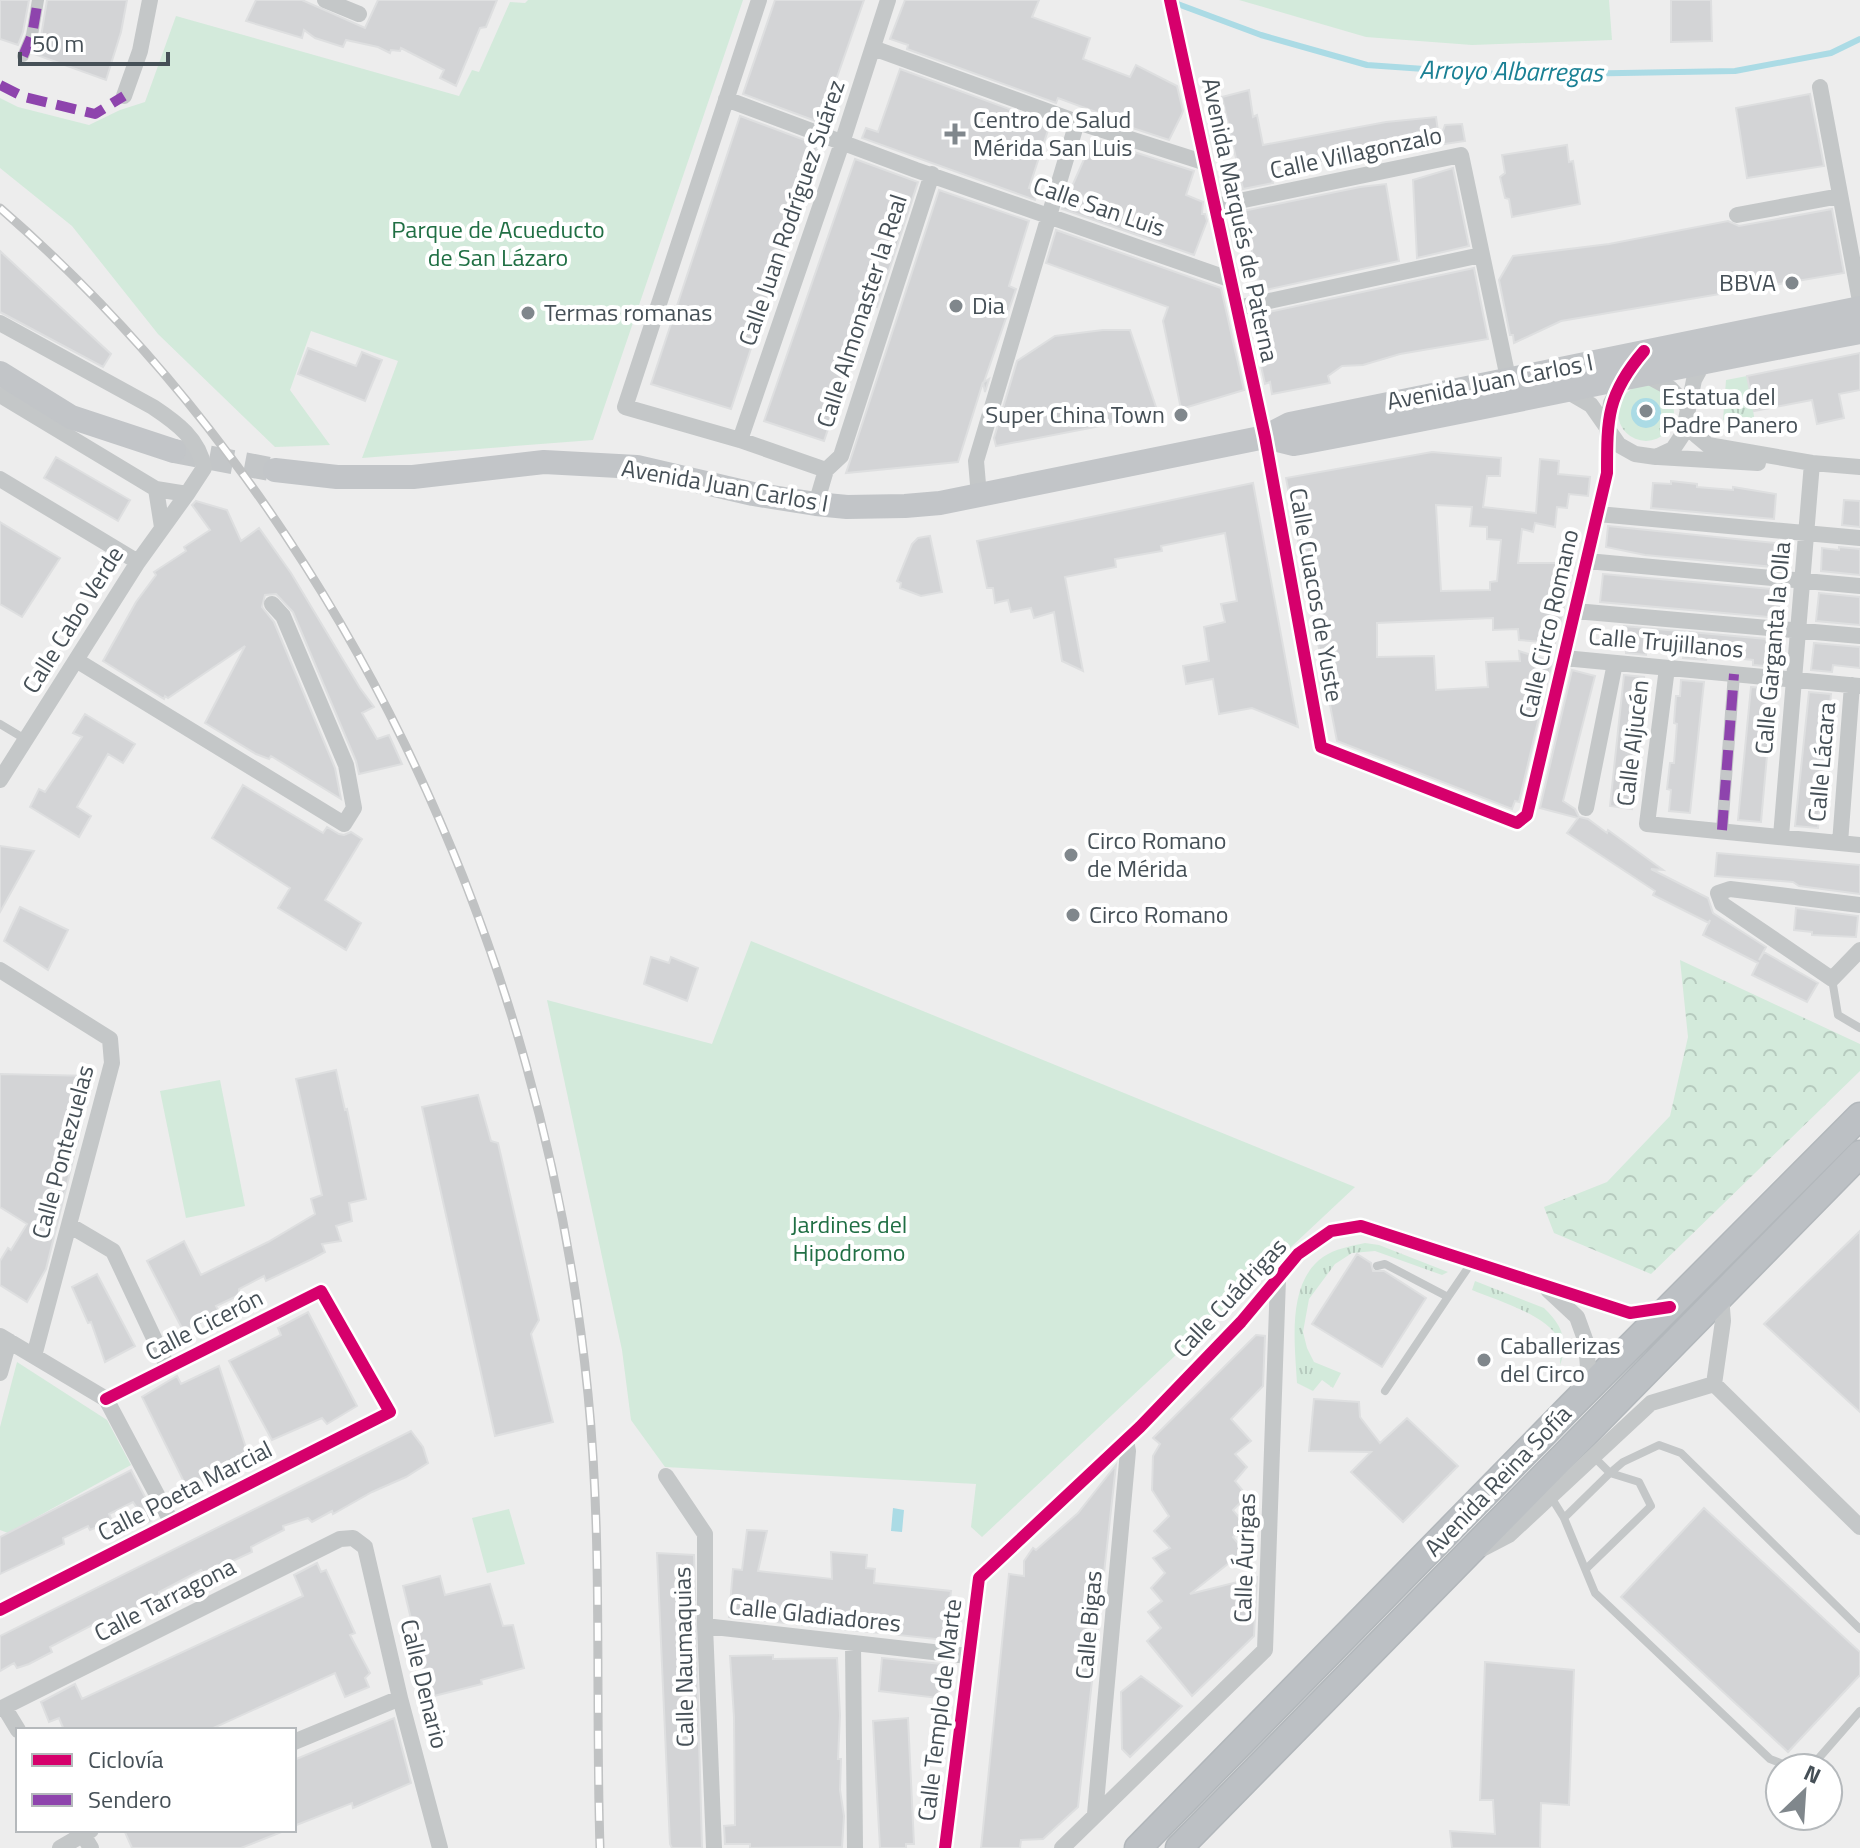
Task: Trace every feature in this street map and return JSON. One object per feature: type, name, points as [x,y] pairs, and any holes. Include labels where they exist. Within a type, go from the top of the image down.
[{"type":"highway","name":"Avenida Reina Sofía","points":[[1138,1848],[1860,1116]]},
{"type":"highway","name":"Avenida Reina Sofía","points":[[1179,1848],[1860,1154]]},
{"type":"main road","name":"Avenida Juan Carlos I","points":[[275,470],[337,477],[413,477],[544,462],[637,467],[753,494],[816,504],[905,506],[979,496],[1266,443],[1294,444],[1567,391],[1636,368],[1860,308]]},
{"type":"main road","name":"Avenida Juan Carlos I","points":[[1266,443],[1290,424],[1595,361],[1636,368],[1712,359],[1860,332]]},
{"type":"main road","points":[[0,373],[71,417],[174,451]]},
{"type":"street","points":[[23,56],[32,35],[38,0]]},
{"type":"street","points":[[124,96],[140,51],[150,0]]},
{"type":"street","points":[[325,0],[359,14]]},
{"type":"street","points":[[759,0],[625,407],[740,440],[826,470]]},
{"type":"street","name":"Calle Juan Rodríguez Suárez","points":[[740,440],[888,0]]},
{"type":"street","name":"Avenida Marqués de Paterna","points":[[1170,0],[1266,443]]},
{"type":"street","points":[[873,48],[1077,122],[1206,163]]},
{"type":"street","points":[[1820,87],[1860,301]]},
{"type":"street","name":"Calle San Luis","points":[[726,99],[1229,279]]},
{"type":"street","points":[[979,496],[976,461],[1077,122]]},
{"type":"street","name":"Calle Villagonzalo","points":[[1215,206],[1461,155],[1481,255]]},
{"type":"street","name":"Calle Almonaster la Real","points":[[816,504],[826,470],[841,456],[932,174]]},
{"type":"street","points":[[1737,215],[1840,196]]},
{"type":"street","points":[[1237,308],[1481,255],[1508,378]]},
{"type":"street","name":"Calle Cabo Verde","points":[[0,323],[177,423],[201,452],[204,468],[138,562],[0,780]]},
{"type":"street","points":[[1656,457],[1673,449],[1683,434],[1694,380],[1700,369],[1712,359]]},
{"type":"street","points":[[1607,429],[1611,403],[1636,368],[1670,388],[1687,413],[1696,435],[1708,445],[1812,463]]},
{"type":"street","points":[[1567,391],[1591,405],[1619,445],[1635,454],[1729,463],[1812,463],[1860,467]]},
{"type":"street","points":[[0,395],[156,489],[187,494]]},
{"type":"street","name":"Calle Circo Romano","points":[[1517,823],[1527,815],[1598,514],[1607,473],[1607,429]]},
{"type":"street","name":"Calle Cuacos de Yuste","points":[[1266,443],[1321,747],[1517,823]]},
{"type":"street","points":[[1607,473],[1635,454]]},
{"type":"street","name":"Calle Garganta la Olla","points":[[1781,836],[1812,463]]},
{"type":"street","points":[[0,479],[138,562]]},
{"type":"street","points":[[156,489],[162,527]]},
{"type":"street","points":[[1598,514],[1860,538]]},
{"type":"street","points":[[1587,561],[1860,586]]},
{"type":"street","points":[[76,660],[344,824],[354,808],[346,765],[283,616],[272,604]]},
{"type":"street","points":[[1575,611],[1860,636]]},
{"type":"street","name":"Calle Trujillanos","points":[[1564,658],[1856,685]]},
{"type":"street","points":[[1586,808],[1615,663]]},
{"type":"street","name":"Calle Aljucén","points":[[1667,668],[1647,824],[1722,830]]},
{"type":"street","points":[[1734,674],[1722,830],[1860,845]]},
{"type":"street","name":"Calle Lácara","points":[[1840,843],[1856,685]]},
{"type":"street","points":[[1860,905],[1730,889],[1718,893],[1722,904],[1832,979],[1860,950]]},
{"type":"street","name":"Calle Pontezuelas","points":[[0,970],[110,1039],[112,1063],[34,1356]]},
{"type":"street","points":[[69,1225],[113,1251],[168,1368]]},
{"type":"street","name":"Calle Cuádrigas","points":[[979,1578],[1126,1441],[1241,1322],[1298,1254],[1331,1231],[1361,1226],[1630,1313],[1670,1307]]},
{"type":"street","name":"Calle Áurigas","points":[[1062,1848],[1265,1650],[1278,1279]]},
{"type":"street","name":"Calle Cuádrigas","points":[[1544,1286],[1577,1317],[1586,1342],[1588,1367],[1571,1406]]},
{"type":"street","name":"Calle Cicerón","points":[[106,1399],[321,1291],[390,1412]]},
{"type":"street","points":[[1714,1384],[1723,1321],[1721,1296]]},
{"type":"street","points":[[0,1373],[5,1339],[106,1399],[172,1523]]},
{"type":"street","points":[[1468,1556],[1509,1535],[1651,1403],[1714,1384]]},
{"type":"street","points":[[1714,1384],[1860,1527]]},
{"type":"street","name":"Calle Poeta Marcial","points":[[0,1610],[390,1412]]},
{"type":"street","name":"Calle Bigas","points":[[1095,1814],[1128,1451],[1126,1441]]},
{"type":"street","name":"Calle Naumaquias","points":[[666,1476],[705,1534],[705,1626],[714,1848]]},
{"type":"street","name":"Calle Denario","points":[[353,1538],[365,1547],[400,1698],[440,1848]]},
{"type":"street","name":"Calle Tarragona","points":[[2,1708],[340,1539],[353,1538]]},
{"type":"street","name":"Calle Templo de Marte","points":[[945,1848],[979,1578]]},
{"type":"street","name":"Calle Gladiadores","points":[[705,1626],[968,1656]]},
{"type":"street","points":[[853,1643],[855,1848]]},
{"type":"street","points":[[296,1741],[400,1698]]},
{"type":"street","points":[[2,1708],[17,1728]]},
{"type":"street","points":[[60,1848],[86,1836]]},
{"type":"lane","points":[[0,724],[26,740]]},
{"type":"lane","points":[[1832,979],[1838,1015],[1860,1028]]},
{"type":"lane","points":[[1385,1391],[1472,1262]]},
{"type":"lane","points":[[1377,1266],[1385,1264],[1448,1297]]},
{"type":"lane","points":[[1564,1518],[1623,1462],[1659,1445],[1681,1453],[1860,1629]]},
{"type":"lane","points":[[1586,1569],[1651,1506],[1639,1482],[1610,1473],[1594,1457]]},
{"type":"lane","points":[[1551,1496],[1564,1518],[1595,1593],[1770,1759],[1793,1768],[1818,1759],[1860,1711]]},
{"type":"green space","name":"Parque de Acueducto de San Lázaro","points":[[528,0],[743,0],[593,440],[362,458],[398,361],[311,331],[290,390],[330,445],[275,447],[158,334],[72,226],[0,168],[0,98],[18,107],[89,125],[145,102],[176,16],[459,96],[472,70],[479,72],[510,2],[525,3]]},
{"type":"green space","points":[[1239,0],[1609,0],[1612,40],[1472,45],[1366,37]]},
{"type":"green space","points":[[1747,376],[1755,422],[1723,420],[1726,380]]},
{"type":"green space","points":[[1646,385],[1666,393],[1674,413],[1666,433],[1646,441],[1626,433],[1618,413],[1626,393]]},
{"type":"green space","name":"Jardines del Hipodromo","points":[[751,941],[1355,1187],[982,1537],[971,1527],[976,1484],[665,1467],[631,1420],[622,1350],[547,1000],[712,1044]]},
{"type":"green space","points":[[1680,960],[1860,1044],[1860,1071],[1651,1274],[1554,1233],[1544,1207],[1607,1182],[1670,1116],[1688,1037]]},
{"type":"green space","points":[[220,1080],[245,1206],[186,1218],[160,1091]]},
{"type":"green space","points":[[1365,1243],[1379,1245],[1448,1272],[1442,1275],[1375,1251],[1352,1253],[1335,1264],[1309,1299],[1303,1332],[1314,1362],[1341,1373],[1333,1388],[1322,1380],[1313,1391],[1297,1383],[1295,1316],[1303,1282],[1311,1268],[1323,1257]]},
{"type":"green space","points":[[1475,1281],[1544,1308],[1555,1321],[1564,1341],[1560,1365],[1560,1343],[1553,1331],[1520,1309],[1472,1290]]},
{"type":"green space","points":[[17,1362],[107,1420],[131,1465],[8,1533],[0,1530],[0,1427]]},
{"type":"green space","points":[[509,1509],[525,1564],[487,1573],[472,1518]]},
{"type":"water","points":[[1646,398],[1657,402],[1661,413],[1657,424],[1646,428],[1635,424],[1631,413],[1635,402]]},
{"type":"water","points":[[893,1508],[904,1510],[902,1532],[891,1531]]},
{"type":"building","points":[[0,0],[29,0],[18,45],[0,39]]},
{"type":"building","points":[[47,0],[127,0],[106,80],[34,54],[41,37]]},
{"type":"building","points":[[256,0],[302,0],[365,28],[378,0],[497,0],[486,27],[480,28],[456,86],[440,78],[444,70],[401,48],[390,53],[346,40],[343,47],[315,38],[304,30],[302,38],[246,21]]},
{"type":"building","points":[[775,0],[864,0],[821,123],[743,94]]},
{"type":"building","points":[[905,0],[1039,0],[1032,17],[1090,38],[1083,59],[1130,77],[1136,65],[1177,86],[1183,111],[1181,116],[1169,140],[1102,118],[1104,115],[1058,98],[1056,103],[907,49],[908,45],[890,39]]},
{"type":"building","points":[[1671,0],[1711,0],[1712,41],[1671,42]]},
{"type":"building","name":"Centro de Salud Mérida San Luis","points":[[900,69],[1050,124],[1029,188],[1038,189],[1035,200],[862,138],[866,128],[878,132]]},
{"type":"building","points":[[1249,90],[1253,117],[1257,115],[1263,145],[1386,122],[1436,117],[1439,138],[1270,171],[1273,183],[1243,189],[1222,97]]},
{"type":"building","points":[[1810,94],[1824,166],[1747,178],[1736,108]]},
{"type":"building","points":[[740,116],[818,145],[731,409],[651,384]]},
{"type":"building","points":[[1462,124],[1465,141],[1438,145],[1445,125]]},
{"type":"building","points":[[1093,139],[1194,171],[1186,195],[1203,202],[1202,214],[1205,214],[1207,221],[1194,255],[1062,209]]},
{"type":"building","points":[[1567,145],[1569,162],[1573,161],[1580,204],[1512,217],[1500,177],[1505,173],[1502,155]]},
{"type":"building","points":[[855,159],[918,182],[877,307],[870,305],[824,441],[764,421]]},
{"type":"building","points":[[1453,168],[1469,246],[1417,258],[1413,180]]},
{"type":"building","points":[[1386,184],[1399,261],[1261,291],[1243,211]]},
{"type":"building","points":[[939,190],[1029,221],[1009,286],[1016,289],[984,382],[989,379],[985,392],[983,382],[958,462],[846,473]]},
{"type":"building","points":[[1832,209],[1844,273],[1561,321],[1514,343],[1513,335],[1510,335],[1499,280],[1513,256],[1609,244],[1728,221],[1739,226]]},
{"type":"building","points":[[1056,230],[1221,288],[1244,390],[1181,409],[1163,321],[1168,307],[1046,263]]},
{"type":"building","points":[[0,251],[111,354],[103,367],[0,312]]},
{"type":"building","points":[[1474,268],[1488,339],[1400,354],[1363,365],[1342,366],[1328,376],[1330,383],[1272,394],[1270,382],[1265,384],[1250,316]]},
{"type":"building","points":[[1130,330],[1157,410],[1121,422],[996,446],[994,438],[1017,361],[1055,336]]},
{"type":"building","points":[[308,348],[356,366],[362,352],[382,360],[365,401],[298,374]]},
{"type":"building","points":[[1860,353],[1860,390],[1839,394],[1844,418],[1817,424],[1812,400],[1754,411],[1747,376]]},
{"type":"building","points":[[1432,452],[1501,458],[1500,476],[1487,476],[1483,507],[1536,513],[1540,459],[1559,461],[1558,474],[1590,477],[1588,496],[1569,494],[1567,508],[1557,507],[1555,527],[1535,523],[1533,532],[1522,529],[1518,563],[1575,563],[1555,643],[1519,640],[1518,629],[1493,630],[1493,618],[1377,623],[1377,657],[1434,656],[1436,690],[1488,687],[1486,662],[1520,661],[1519,651],[1552,662],[1519,802],[1515,801],[1512,809],[1337,741],[1286,478]],"holes":[[[1436,505],[1472,507],[1470,526],[1487,527],[1487,539],[1501,540],[1497,581],[1490,582],[1490,590],[1441,591]]]},
{"type":"building","points":[[56,457],[130,500],[118,521],[44,478]]},
{"type":"building","points":[[1671,481],[1697,484],[1697,487],[1733,490],[1733,487],[1776,494],[1774,519],[1651,508],[1653,483],[1671,484]]},
{"type":"building","points":[[1253,483],[1298,727],[1252,708],[1219,714],[1213,679],[1186,684],[1183,666],[1209,661],[1204,627],[1225,622],[1221,604],[1237,601],[1225,533],[1161,546],[1162,551],[1115,559],[1116,567],[1065,577],[1083,671],[1062,661],[1054,612],[1034,618],[1031,608],[1011,612],[1008,600],[995,603],[993,588],[987,588],[977,541]]},
{"type":"building","points":[[1844,500],[1860,501],[1860,527],[1842,525]]},
{"type":"building","points":[[196,501],[227,510],[241,541],[259,528],[291,573],[374,707],[362,713],[377,739],[389,735],[402,764],[359,774],[293,612],[276,594],[265,595],[262,607],[274,622],[335,768],[341,799],[271,756],[269,759],[256,754],[205,723],[245,646],[164,699],[103,661],[136,602],[156,575],[154,572],[210,530],[192,505]]},
{"type":"building","points":[[0,522],[60,558],[22,617],[0,604]]},
{"type":"building","points":[[1608,526],[1786,544],[1784,568],[1645,555],[1606,547]]},
{"type":"building","points":[[930,536],[942,592],[921,596],[900,588],[901,583],[897,581],[912,544],[918,538]]},
{"type":"building","points":[[1839,547],[1860,549],[1860,575],[1821,571],[1822,548],[1839,550]]},
{"type":"building","points":[[1603,574],[1782,590],[1780,618],[1600,602]]},
{"type":"building","points":[[1819,593],[1860,597],[1860,625],[1816,621]]},
{"type":"building","points":[[1624,626],[1778,640],[1775,667],[1753,665],[1753,660],[1707,655],[1706,660],[1683,658],[1684,652],[1646,650],[1646,655],[1626,653],[1626,649],[1622,649]]},
{"type":"building","points":[[1814,643],[1860,647],[1860,668],[1833,665],[1832,672],[1811,670]]},
{"type":"building","points":[[1572,670],[1595,676],[1563,801],[1575,809],[1579,817],[1588,819],[1607,833],[1608,830],[1663,870],[1651,869],[1708,898],[1713,913],[1766,947],[1759,960],[1764,952],[1818,983],[1807,1002],[1752,975],[1758,963],[1703,935],[1709,923],[1653,895],[1655,891],[1567,833],[1578,818],[1540,808]]},
{"type":"building","points":[[1624,675],[1644,677],[1632,809],[1610,806]]},
{"type":"building","points":[[1681,680],[1704,682],[1690,813],[1669,811],[1671,790],[1667,789],[1670,763],[1674,763],[1676,696],[1680,696]]},
{"type":"building","points":[[1751,687],[1773,689],[1761,822],[1738,820]]},
{"type":"building","points":[[1809,692],[1831,694],[1818,828],[1795,826]]},
{"type":"building","points":[[85,714],[135,744],[123,763],[108,754],[77,807],[91,816],[79,837],[30,807],[39,789],[45,792],[82,737],[73,733]]},
{"type":"building","points":[[243,785],[323,833],[327,827],[339,834],[351,832],[362,839],[325,900],[361,923],[346,950],[278,908],[290,888],[212,838]]},
{"type":"building","points":[[0,846],[34,851],[0,912]]},
{"type":"building","points":[[1717,853],[1860,865],[1860,894],[1799,886],[1793,882],[1715,876]]},
{"type":"building","points":[[20,907],[68,930],[48,970],[4,941]]},
{"type":"building","points":[[1796,908],[1858,916],[1856,937],[1812,935],[1812,932],[1794,930]]},
{"type":"building","points":[[651,957],[669,963],[671,957],[698,968],[687,1001],[644,984]]},
{"type":"building","points":[[336,1070],[366,1199],[349,1203],[352,1221],[336,1226],[341,1241],[322,1244],[325,1252],[266,1281],[264,1276],[239,1289],[239,1295],[216,1306],[219,1312],[184,1332],[147,1261],[184,1241],[201,1275],[268,1242],[315,1214],[311,1199],[322,1195],[296,1079]]},
{"type":"building","points":[[0,1074],[94,1076],[46,1269],[27,1302],[0,1285],[0,1261],[8,1248],[11,1250],[27,1224],[0,1207]]},
{"type":"building","points":[[478,1095],[491,1141],[498,1143],[539,1320],[531,1334],[553,1422],[495,1436],[422,1107]]},
{"type":"building","points":[[1860,1231],[1860,1412],[1764,1324]]},
{"type":"building","points":[[1357,1254],[1371,1263],[1373,1271],[1384,1271],[1426,1298],[1382,1367],[1312,1324]]},
{"type":"building","points":[[97,1274],[135,1346],[105,1362],[91,1322],[88,1323],[72,1287]]},
{"type":"building","points":[[308,1312],[357,1406],[327,1424],[322,1418],[272,1440],[229,1361],[281,1335],[278,1328]]},
{"type":"building","points":[[1256,1335],[1265,1336],[1263,1386],[1231,1419],[1251,1441],[1235,1454],[1247,1467],[1235,1481],[1247,1496],[1233,1510],[1245,1525],[1233,1537],[1244,1551],[1190,1594],[1257,1577],[1254,1636],[1192,1696],[1147,1641],[1161,1628],[1148,1612],[1162,1601],[1151,1588],[1165,1573],[1153,1558],[1170,1548],[1154,1531],[1169,1516],[1152,1490],[1153,1456],[1160,1444],[1153,1438]]},
{"type":"building","points":[[219,1366],[248,1454],[224,1467],[226,1471],[188,1490],[142,1397],[177,1376],[181,1384]]},
{"type":"building","points":[[1314,1399],[1359,1402],[1360,1417],[1380,1443],[1407,1418],[1458,1466],[1403,1522],[1351,1472],[1371,1452],[1309,1451]]},
{"type":"building","points":[[411,1431],[423,1447],[428,1463],[406,1477],[333,1514],[332,1511],[312,1522],[308,1518],[283,1526],[284,1530],[251,1547],[252,1552],[205,1574],[201,1570],[159,1592],[159,1595],[120,1619],[99,1627],[96,1623],[50,1647],[52,1652],[29,1664],[17,1668],[14,1663],[0,1671],[0,1636]]},
{"type":"building","points":[[1116,1465],[1078,1807],[1043,1839],[1021,1840],[1020,1848],[981,1848],[1009,1574],[1024,1576],[1024,1561],[1033,1548],[1036,1550],[1078,1513]]},
{"type":"building","points":[[131,1470],[156,1518],[147,1523],[133,1502],[109,1514],[112,1521],[90,1530],[88,1526],[63,1538],[64,1544],[0,1574],[0,1537]]},
{"type":"building","points":[[1704,1508],[1860,1652],[1860,1675],[1788,1752],[1621,1597]]},
{"type":"building","points":[[747,1530],[767,1531],[758,1571],[832,1579],[831,1552],[867,1555],[866,1568],[875,1569],[874,1583],[951,1591],[945,1640],[729,1617],[733,1569],[742,1570]]},
{"type":"building","points":[[657,1553],[694,1555],[702,1848],[672,1848],[670,1844]]},
{"type":"building","points":[[317,1563],[321,1572],[326,1570],[355,1633],[350,1635],[370,1673],[365,1678],[369,1687],[345,1697],[335,1673],[213,1728],[63,1728],[59,1718],[49,1722],[41,1702],[75,1684],[82,1699],[303,1596],[294,1575]]},
{"type":"building","points":[[440,1576],[445,1595],[490,1584],[503,1626],[513,1625],[524,1668],[481,1680],[482,1684],[430,1697],[403,1586]]},
{"type":"building","points":[[773,1655],[773,1659],[837,1658],[840,1715],[838,1759],[841,1759],[840,1790],[844,1816],[842,1847],[750,1848],[750,1844],[725,1844],[724,1826],[735,1825],[730,1656]]},
{"type":"building","points":[[882,1658],[942,1664],[938,1698],[879,1691]]},
{"type":"building","points":[[1485,1662],[1574,1670],[1569,1805],[1541,1803],[1540,1848],[1452,1848],[1450,1831],[1495,1834],[1493,1800],[1480,1800]]},
{"type":"building","points":[[1141,1676],[1182,1706],[1130,1757],[1122,1749],[1121,1692]]},
{"type":"building","points":[[394,1718],[411,1783],[353,1808],[352,1803],[296,1825],[296,1759]]},
{"type":"building","points":[[908,1718],[914,1844],[906,1844],[906,1848],[880,1848],[873,1721]]},
{"type":"building","points":[[125,1832],[281,1832],[241,1848],[132,1848]]},
{"type":"waterway","name":"Arroyo Albarregas","points":[[1175,3],[1261,35],[1367,65],[1510,75],[1735,71],[1831,53],[1860,39]]},
{"type":"tunnel","points":[[174,451],[275,470]]},
{"type":"railway","points":[[0,208],[121,325],[229,455],[324,596],[405,745],[472,901],[525,1062],[564,1227],[588,1394],[596,1507],[600,1848]]},
{"type":"marked path","points":[[23,56],[32,35],[38,0]]},
{"type":"marked path","points":[[0,85],[24,97],[95,114],[124,96]]},
{"type":"marked path","points":[[1722,830],[1734,674]]},
{"type":"cycle path","points":[[1170,0],[1265,437],[1321,747],[1517,823],[1527,815],[1607,473],[1612,408],[1623,380],[1644,351]]},
{"type":"cycle path","points":[[945,1848],[979,1578],[1140,1427],[1241,1322],[1298,1254],[1331,1231],[1361,1226],[1630,1313],[1670,1307]]},
{"type":"cycle path","points":[[0,1610],[390,1412],[321,1291],[106,1399]]},
{"type":"place","name":"Centro de Salud Mérida San Luis","points":[[955,134]]},
{"type":"place","name":"BBVA","points":[[1792,283]]},
{"type":"place","name":"Dia","points":[[956,306]]},
{"type":"place","name":"Termas romanas","points":[[528,313]]},
{"type":"place","name":"Estatua del Padre Panero","points":[[1646,411]]},
{"type":"place","name":"Super China Town","points":[[1181,415]]},
{"type":"place","name":"Circo Romano de Mérida","points":[[1071,855]]},
{"type":"place","name":"Circo Romano","points":[[1073,915]]},
{"type":"place","name":"Caballerizas del Circo","points":[[1484,1360]]}]
